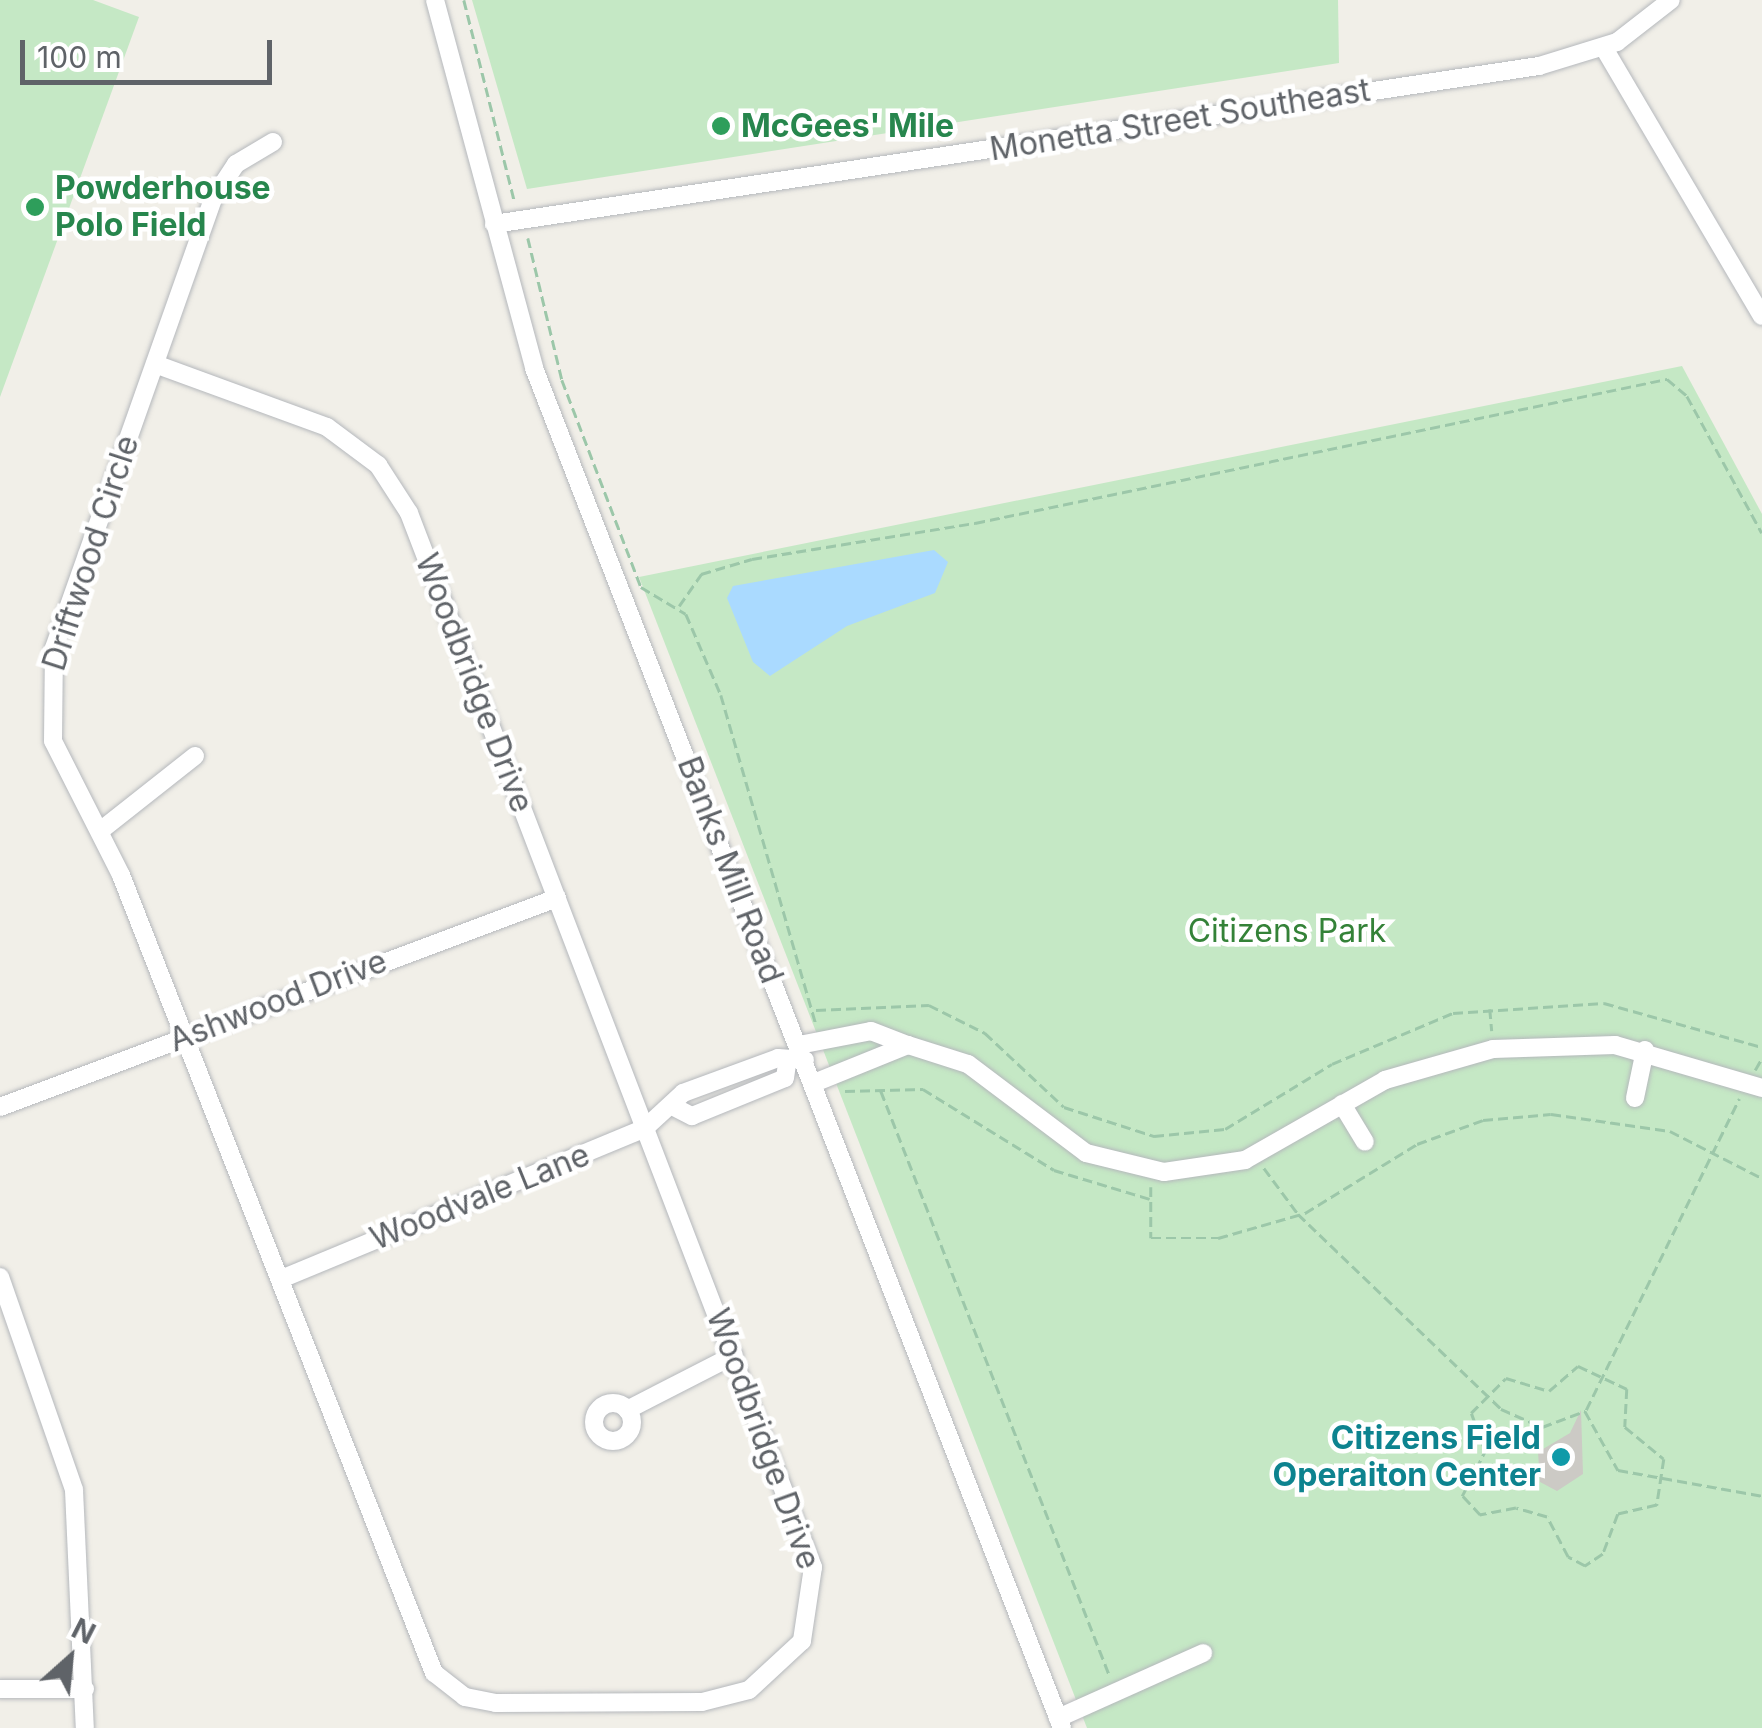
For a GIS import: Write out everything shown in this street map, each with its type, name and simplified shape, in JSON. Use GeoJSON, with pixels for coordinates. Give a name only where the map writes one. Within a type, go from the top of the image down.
{"type":"FeatureCollection","features":[{"type":"Feature","properties":{"kind":"street","name":"Banks Mill Road"},"geometry":{"type":"LineString","coordinates":[[436,0],[534,368],[797,1057],[822,1080],[1060,1723]]}},
{"type":"Feature","properties":{"kind":"street","name":"Monetta Street Southeast"},"geometry":{"type":"LineString","coordinates":[[494,224],[1538,66],[1604,48],[1671,0]]}},
{"type":"Feature","properties":{"kind":"street"},"geometry":{"type":"LineString","coordinates":[[1604,48],[1762,316]]}},
{"type":"Feature","properties":{"kind":"street","name":"Driftwood Circle"},"geometry":{"type":"LineString","coordinates":[[186,1037],[100,831],[53,741],[49,666],[219,186],[272,142]]}},
{"type":"Feature","properties":{"kind":"street","name":"Woodbridge Drive"},"geometry":{"type":"LineString","coordinates":[[155,364],[327,427],[390,480],[557,898],[813,1567],[813,1612],[794,1654],[762,1683],[718,1700],[478,1701],[426,1662],[186,1037]]}},
{"type":"Feature","properties":{"kind":"street"},"geometry":{"type":"LineString","coordinates":[[100,831],[196,756]]}},
{"type":"Feature","properties":{"kind":"street","name":"Ashwood Drive"},"geometry":{"type":"LineString","coordinates":[[0,1107],[557,898]]}},
{"type":"Feature","properties":{"kind":"street"},"geometry":{"type":"LineString","coordinates":[[797,1057],[819,1038],[871,1031],[968,1064],[1086,1153],[1152,1171],[1209,1170],[1258,1154],[1342,1104],[1410,1070],[1494,1049],[1645,1050],[1755,1084]]}},
{"type":"Feature","properties":{"kind":"street"},"geometry":{"type":"LineString","coordinates":[[822,1080],[908,1045]]}},
{"type":"Feature","properties":{"kind":"street"},"geometry":{"type":"LineString","coordinates":[[1635,1098],[1645,1050]]}},
{"type":"Feature","properties":{"kind":"street","name":"Woodvale Lane"},"geometry":{"type":"LineString","coordinates":[[281,1280],[644,1130],[676,1108],[683,1093],[778,1058],[797,1057]]}},
{"type":"Feature","properties":{"kind":"street"},"geometry":{"type":"LineString","coordinates":[[1342,1104],[1365,1142]]}},
{"type":"Feature","properties":{"kind":"street"},"geometry":{"type":"LineString","coordinates":[[0,1277],[74,1490],[85,1728]]}},
{"type":"Feature","properties":{"kind":"street"},"geometry":{"type":"LineString","coordinates":[[627,1410],[734,1355]]}},
{"type":"Feature","properties":{"kind":"street"},"geometry":{"type":"LineString","coordinates":[[1060,1723],[1203,1653]]}},
{"type":"Feature","properties":{"kind":"street"},"geometry":{"type":"LineString","coordinates":[[0,1689],[85,1689]]}},
{"type":"Feature","properties":{"kind":"path"},"geometry":{"type":"LineString","coordinates":[[464,0],[562,380],[641,586],[678,607],[754,786],[815,1010],[819,1038]]}},
{"type":"Feature","properties":{"kind":"path"},"geometry":{"type":"LineString","coordinates":[[678,607],[701,574],[752,559],[975,523],[1667,379],[1687,396],[1762,533]]}},
{"type":"Feature","properties":{"kind":"path"},"geometry":{"type":"LineString","coordinates":[[815,1010],[928,1006],[985,1033],[1064,1106],[1154,1136],[1225,1129],[1369,1046],[1490,1008],[1604,1003],[1762,1047]]}},
{"type":"Feature","properties":{"kind":"path"},"geometry":{"type":"LineString","coordinates":[[1490,1008],[1494,1049]]}},
{"type":"Feature","properties":{"kind":"path"},"geometry":{"type":"LineString","coordinates":[[1258,1154],[1298,1214],[1488,1396],[1542,1428],[1586,1411],[1714,1150],[1755,1084],[1762,1058]]}},
{"type":"Feature","properties":{"kind":"path"},"geometry":{"type":"LineString","coordinates":[[822,1080],[834,1088],[923,1089],[1054,1170],[1150,1199]]}},
{"type":"Feature","properties":{"kind":"path"},"geometry":{"type":"LineString","coordinates":[[880,1090],[1110,1670],[1092,1706]]}},
{"type":"Feature","properties":{"kind":"path"},"geometry":{"type":"LineString","coordinates":[[1154,1136],[1151,1238],[1218,1238],[1298,1214],[1417,1144],[1483,1120],[1624,1120],[1714,1150],[1762,1178]]}},
{"type":"Feature","properties":{"kind":"path"},"geometry":{"type":"LineString","coordinates":[[1578,1366],[1604,1374],[1627,1389],[1625,1427],[1660,1452],[1661,1482],[1653,1508],[1609,1522],[1597,1562],[1575,1563],[1546,1518],[1516,1508],[1480,1515],[1465,1504],[1464,1485],[1485,1452],[1470,1418],[1488,1396],[1506,1378],[1537,1392],[1563,1385],[1578,1366]]}},
{"type":"Feature","properties":{"kind":"path"},"geometry":{"type":"LineString","coordinates":[[1586,1411],[1606,1461],[1661,1482],[1762,1496]]}},
{"type":"Feature","properties":{"kind":"green space","name":"Powderhouse Polo Field"},"geometry":{"type":"Polygon","coordinates":[[[0,0],[93,0],[139,17],[0,397],[0,0]]]}},
{"type":"Feature","properties":{"kind":"green space","name":"McGees' Mile"},"geometry":{"type":"Polygon","coordinates":[[[472,0],[1338,0],[1339,63],[527,189],[472,0]]]}},
{"type":"Feature","properties":{"kind":"green space","name":"Citizens Park"},"geometry":{"type":"Polygon","coordinates":[[[1682,366],[1762,514],[1762,1728],[1087,1728],[639,577],[1682,366]]]}},
{"type":"Feature","properties":{"kind":"water"},"geometry":{"type":"Polygon","coordinates":[[[934,550],[948,562],[935,593],[847,626],[770,676],[753,662],[727,598],[733,586],[934,550]]]}},
{"type":"Feature","properties":{"kind":"building","name":"Citizens Field Operaiton Center"},"geometry":{"type":"Polygon","coordinates":[[[1581,1410],[1583,1474],[1557,1491],[1540,1482],[1538,1452],[1570,1433],[1581,1410]]]}},
{"type":"Feature","properties":{"kind":"place","name":"McGees' Mile"},"geometry":{"type":"Point","coordinates":[721,126]}},
{"type":"Feature","properties":{"kind":"place","name":"Powderhouse Polo Field"},"geometry":{"type":"Point","coordinates":[35,207]}},
{"type":"Feature","properties":{"kind":"place","name":"Citizens Field Operaiton Center"},"geometry":{"type":"Point","coordinates":[1561,1457]}}]}
